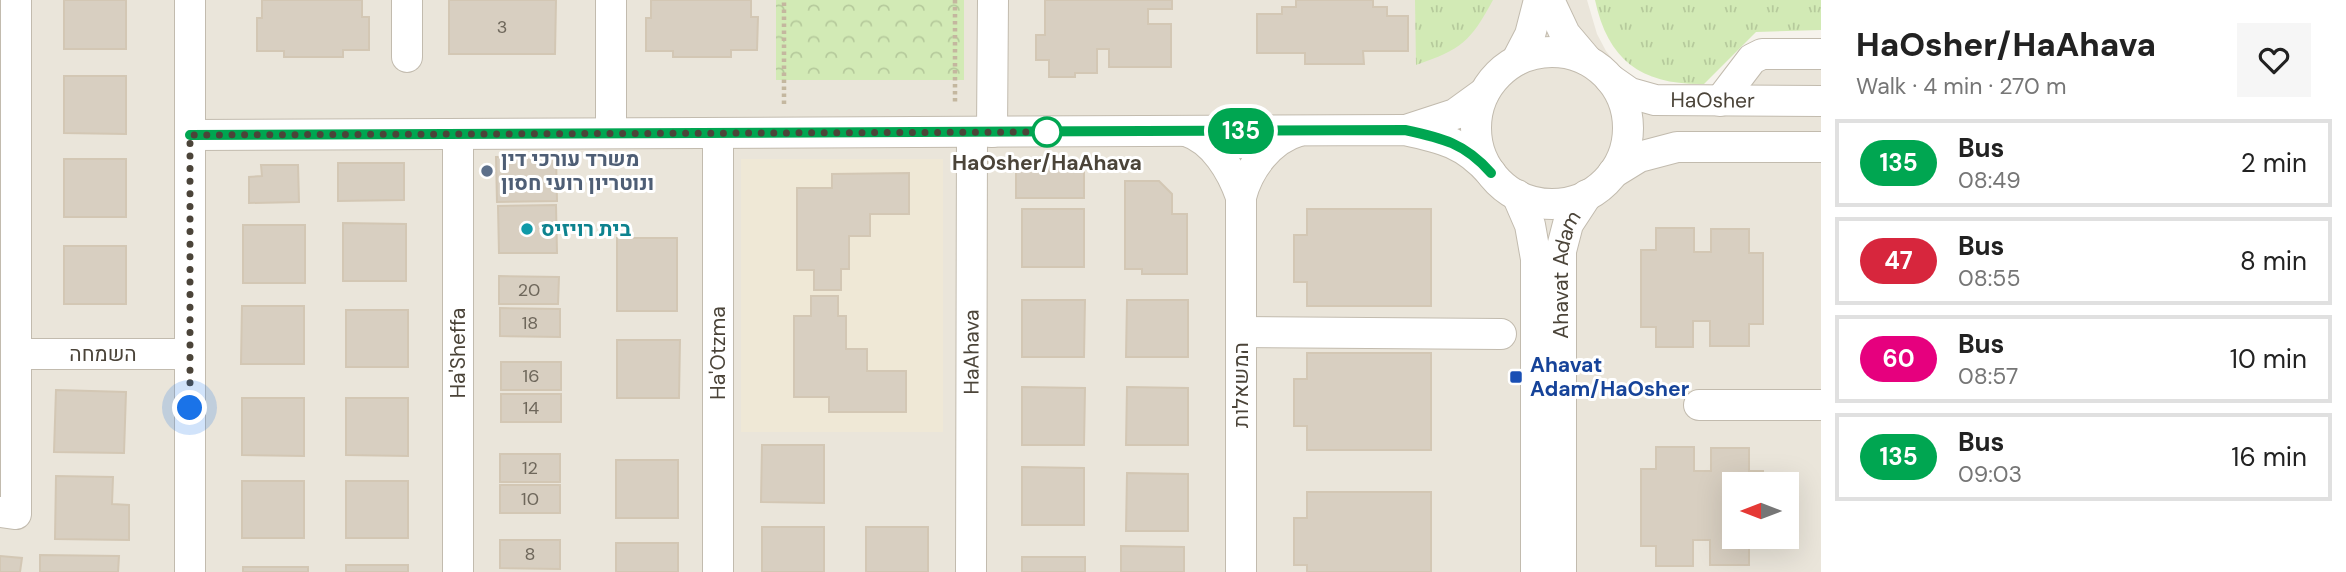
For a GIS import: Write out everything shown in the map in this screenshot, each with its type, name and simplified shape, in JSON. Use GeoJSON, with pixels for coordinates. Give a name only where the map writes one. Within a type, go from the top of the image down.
{"type":"FeatureCollection","features":[{"type":"Feature","properties":{"kind":"street"},"geometry":{"type":"LineString","coordinates":[[0,512],[16,514],[16,354],[8,257],[16,0]]}},
{"type":"Feature","properties":{"kind":"street"},"geometry":{"type":"LineString","coordinates":[[190,0],[190,572]]}},
{"type":"Feature","properties":{"kind":"street"},"geometry":{"type":"LineString","coordinates":[[407,0],[407,57]]}},
{"type":"Feature","properties":{"kind":"street"},"geometry":{"type":"LineString","coordinates":[[611,0],[611,134]]}},
{"type":"Feature","properties":{"kind":"street","name":"HaAhava"},"geometry":{"type":"LineString","coordinates":[[971,572],[973,132],[993,0]]}},
{"type":"Feature","properties":{"kind":"street"},"geometry":{"type":"LineString","coordinates":[[1517,60],[1530,35],[1539,0]]}},
{"type":"Feature","properties":{"kind":"street"},"geometry":{"type":"LineString","coordinates":[[1549,0],[1565,34],[1587,60],[1610,79],[1624,104],[1628,128],[1624,152],[1613,173]]}},
{"type":"Feature","properties":{"kind":"street"},"geometry":{"type":"LineString","coordinates":[[1491,173],[1477,140],[1477,116],[1485,93],[1498,74],[1517,60],[1539,53],[1552,51],[1576,55],[1587,60]]}},
{"type":"Feature","properties":{"kind":"street"},"geometry":{"type":"LineString","coordinates":[[1720,101],[1752,59],[1762,54],[1821,54]]}},
{"type":"Feature","properties":{"kind":"street","name":"HaOsher"},"geometry":{"type":"LineString","coordinates":[[1610,79],[1630,93],[1647,99],[1821,101]]}},
{"type":"Feature","properties":{"kind":"street"},"geometry":{"type":"LineString","coordinates":[[1405,130],[1455,114],[1485,93]]}},
{"type":"Feature","properties":{"kind":"street"},"geometry":{"type":"LineString","coordinates":[[190,135],[1405,130],[1454,143],[1478,159],[1507,189],[1528,200],[1552,204],[1576,200],[1587,195],[1613,173],[1639,157],[1677,147],[1813,150]]}},
{"type":"Feature","properties":{"kind":"street","name":"המשאלות"},"geometry":{"type":"LineString","coordinates":[[1186,131],[1195,134],[1220,157],[1241,197]]}},
{"type":"Feature","properties":{"kind":"street","name":"המשאלות"},"geometry":{"type":"LineString","coordinates":[[1241,572],[1241,197],[1251,172],[1262,157],[1283,139],[1299,131]]}},
{"type":"Feature","properties":{"kind":"street","name":"Ha'Otzma"},"geometry":{"type":"LineString","coordinates":[[718,133],[718,572]]}},
{"type":"Feature","properties":{"kind":"street","name":"Ha'Sheffa"},"geometry":{"type":"LineString","coordinates":[[457,572],[458,134]]}},
{"type":"Feature","properties":{"kind":"street","name":"Ahavat Adam"},"geometry":{"type":"LineString","coordinates":[[1517,195],[1531,225],[1536,259],[1536,572]]}},
{"type":"Feature","properties":{"kind":"street","name":"Ahavat Adam"},"geometry":{"type":"LineString","coordinates":[[1560,572],[1561,251],[1568,223],[1587,195]]}},
{"type":"Feature","properties":{"kind":"street"},"geometry":{"type":"LineString","coordinates":[[1241,332],[1501,334]]}},
{"type":"Feature","properties":{"kind":"street","name":"השמחה"},"geometry":{"type":"LineString","coordinates":[[16,354],[190,354]]}},
{"type":"Feature","properties":{"kind":"street"},"geometry":{"type":"LineString","coordinates":[[1699,405],[1821,405]]}},
{"type":"Feature","properties":{"kind":"path"},"geometry":{"type":"LineString","coordinates":[[784,133],[785,0]]}},
{"type":"Feature","properties":{"kind":"path"},"geometry":{"type":"LineString","coordinates":[[955,0],[973,132]]}},
{"type":"Feature","properties":{"kind":"shaded area"},"geometry":{"type":"Polygon","coordinates":[[[0,0],[1587,0],[1597,34],[1606,51],[1617,65],[1631,76],[1647,84],[1707,92],[1759,39],[1821,38],[1821,572],[0,572],[0,0]]]}},
{"type":"Feature","properties":{"kind":"shaded area"},"geometry":{"type":"Polygon","coordinates":[[[741,159],[943,159],[943,432],[741,432],[741,159]]]}},
{"type":"Feature","properties":{"kind":"green space"},"geometry":{"type":"Polygon","coordinates":[[[776,0],[964,0],[964,80],[776,80],[776,0]]]}},
{"type":"Feature","properties":{"kind":"green space"},"geometry":{"type":"Polygon","coordinates":[[[1415,0],[1493,0],[1478,26],[1463,42],[1444,54],[1416,65],[1415,0]]]}},
{"type":"Feature","properties":{"kind":"green space"},"geometry":{"type":"Polygon","coordinates":[[[1595,0],[1821,0],[1821,30],[1756,32],[1704,84],[1682,83],[1646,74],[1619,54],[1601,21],[1595,0]]]}},
{"type":"Feature","properties":{"kind":"building"},"geometry":{"type":"Polygon","coordinates":[[[64,0],[126,0],[126,49],[64,49],[64,0]]]}},
{"type":"Feature","properties":{"kind":"building"},"geometry":{"type":"Polygon","coordinates":[[[262,0],[362,0],[362,17],[369,17],[369,50],[343,50],[343,57],[284,57],[284,51],[257,51],[257,18],[262,18],[262,0]]]}},
{"type":"Feature","properties":{"kind":"building"},"geometry":{"type":"Polygon","coordinates":[[[449,0],[556,0],[555,54],[449,54],[449,0]]]}},
{"type":"Feature","properties":{"kind":"building"},"geometry":{"type":"Polygon","coordinates":[[[651,0],[751,0],[751,17],[758,17],[757,50],[731,50],[731,57],[673,57],[673,51],[646,51],[646,18],[651,18],[651,0]]]}},
{"type":"Feature","properties":{"kind":"building"},"geometry":{"type":"Polygon","coordinates":[[[1045,0],[1172,0],[1172,9],[1148,9],[1148,24],[1171,24],[1171,67],[1109,67],[1109,49],[1097,49],[1097,73],[1075,73],[1075,77],[1049,77],[1049,60],[1036,60],[1036,35],[1045,35],[1045,0]]]}},
{"type":"Feature","properties":{"kind":"building"},"geometry":{"type":"Polygon","coordinates":[[[1296,0],[1373,0],[1373,7],[1387,7],[1387,16],[1408,16],[1408,51],[1363,51],[1364,64],[1305,64],[1305,53],[1257,53],[1257,14],[1282,14],[1282,7],[1296,7],[1296,0]]]}},
{"type":"Feature","properties":{"kind":"building"},"geometry":{"type":"Polygon","coordinates":[[[64,76],[126,76],[126,134],[64,133],[64,76]]]}},
{"type":"Feature","properties":{"kind":"building"},"geometry":{"type":"Polygon","coordinates":[[[556,156],[557,201],[497,202],[496,157],[556,156]]]}},
{"type":"Feature","properties":{"kind":"building"},"geometry":{"type":"Polygon","coordinates":[[[64,159],[126,159],[126,217],[64,217],[64,159]]]}},
{"type":"Feature","properties":{"kind":"building"},"geometry":{"type":"Polygon","coordinates":[[[338,163],[404,163],[404,200],[338,201],[338,163]]]}},
{"type":"Feature","properties":{"kind":"building"},"geometry":{"type":"Polygon","coordinates":[[[1016,163],[1084,163],[1084,198],[1016,198],[1016,163]]]}},
{"type":"Feature","properties":{"kind":"building"},"geometry":{"type":"Polygon","coordinates":[[[261,165],[298,165],[299,202],[249,203],[249,177],[262,176],[261,165]]]}},
{"type":"Feature","properties":{"kind":"building"},"geometry":{"type":"Polygon","coordinates":[[[909,173],[909,214],[870,214],[870,236],[849,236],[849,269],[841,269],[841,290],[814,290],[814,270],[797,270],[797,188],[832,188],[832,174],[909,173]]]}},
{"type":"Feature","properties":{"kind":"building"},"geometry":{"type":"Polygon","coordinates":[[[1125,181],[1159,181],[1172,194],[1172,214],[1187,214],[1187,274],[1142,274],[1142,269],[1125,269],[1125,181]]]}},
{"type":"Feature","properties":{"kind":"building","name":"בית רויזיס"},"geometry":{"type":"Polygon","coordinates":[[[556,205],[557,253],[499,253],[498,206],[556,205]]]}},
{"type":"Feature","properties":{"kind":"building"},"geometry":{"type":"Polygon","coordinates":[[[1022,209],[1084,209],[1084,267],[1022,267],[1022,209]]]}},
{"type":"Feature","properties":{"kind":"building"},"geometry":{"type":"Polygon","coordinates":[[[1307,209],[1431,209],[1431,306],[1307,306],[1307,282],[1294,282],[1294,235],[1307,235],[1307,209]]]}},
{"type":"Feature","properties":{"kind":"building"},"geometry":{"type":"Polygon","coordinates":[[[343,223],[406,224],[406,281],[343,281],[343,223]]]}},
{"type":"Feature","properties":{"kind":"building"},"geometry":{"type":"Polygon","coordinates":[[[243,225],[305,225],[305,283],[243,283],[243,225]]]}},
{"type":"Feature","properties":{"kind":"building"},"geometry":{"type":"Polygon","coordinates":[[[1656,228],[1694,228],[1694,252],[1711,252],[1711,229],[1749,229],[1749,253],[1763,253],[1763,324],[1749,324],[1749,346],[1710,346],[1710,321],[1693,321],[1693,347],[1656,347],[1656,327],[1641,327],[1641,250],[1656,250],[1656,228]]]}},
{"type":"Feature","properties":{"kind":"building"},"geometry":{"type":"Polygon","coordinates":[[[617,238],[677,238],[677,311],[617,311],[617,238]]]}},
{"type":"Feature","properties":{"kind":"building"},"geometry":{"type":"Polygon","coordinates":[[[64,246],[126,246],[126,304],[64,304],[64,246]]]}},
{"type":"Feature","properties":{"kind":"building"},"geometry":{"type":"Polygon","coordinates":[[[499,276],[559,277],[558,304],[499,304],[499,276]]]}},
{"type":"Feature","properties":{"kind":"building"},"geometry":{"type":"Polygon","coordinates":[[[811,296],[838,296],[838,316],[846,316],[846,349],[867,349],[867,371],[906,371],[906,412],[829,412],[829,397],[794,397],[794,316],[811,316],[811,296]]]}},
{"type":"Feature","properties":{"kind":"building"},"geometry":{"type":"Polygon","coordinates":[[[1022,300],[1085,300],[1084,357],[1022,357],[1022,300]]]}},
{"type":"Feature","properties":{"kind":"building"},"geometry":{"type":"Polygon","coordinates":[[[1127,300],[1188,300],[1188,357],[1126,357],[1127,300]]]}},
{"type":"Feature","properties":{"kind":"building"},"geometry":{"type":"Polygon","coordinates":[[[242,306],[304,306],[304,364],[241,364],[242,306]]]}},
{"type":"Feature","properties":{"kind":"building"},"geometry":{"type":"Polygon","coordinates":[[[500,308],[560,309],[560,337],[500,336],[500,308]]]}},
{"type":"Feature","properties":{"kind":"building"},"geometry":{"type":"Polygon","coordinates":[[[346,310],[408,310],[408,367],[346,367],[346,310]]]}},
{"type":"Feature","properties":{"kind":"building"},"geometry":{"type":"Polygon","coordinates":[[[617,340],[680,340],[679,398],[617,398],[617,340]]]}},
{"type":"Feature","properties":{"kind":"building"},"geometry":{"type":"Polygon","coordinates":[[[1307,353],[1431,353],[1431,450],[1307,450],[1307,426],[1294,426],[1294,379],[1307,379],[1307,353]]]}},
{"type":"Feature","properties":{"kind":"building"},"geometry":{"type":"Polygon","coordinates":[[[501,362],[561,362],[561,390],[501,390],[501,362]]]}},
{"type":"Feature","properties":{"kind":"building"},"geometry":{"type":"Polygon","coordinates":[[[1022,387],[1085,388],[1084,445],[1022,445],[1022,387]]]}},
{"type":"Feature","properties":{"kind":"building"},"geometry":{"type":"Polygon","coordinates":[[[1127,387],[1188,388],[1188,445],[1126,445],[1127,387]]]}},
{"type":"Feature","properties":{"kind":"building"},"geometry":{"type":"Polygon","coordinates":[[[56,390],[126,392],[124,453],[54,452],[56,390]]]}},
{"type":"Feature","properties":{"kind":"building"},"geometry":{"type":"Polygon","coordinates":[[[501,394],[561,394],[561,422],[501,422],[501,394]]]}},
{"type":"Feature","properties":{"kind":"building"},"geometry":{"type":"Polygon","coordinates":[[[242,398],[304,398],[304,456],[242,455],[242,398]]]}},
{"type":"Feature","properties":{"kind":"building"},"geometry":{"type":"Polygon","coordinates":[[[346,398],[408,398],[408,456],[346,455],[346,398]]]}},
{"type":"Feature","properties":{"kind":"building"},"geometry":{"type":"Polygon","coordinates":[[[762,445],[824,445],[824,503],[761,502],[762,445]]]}},
{"type":"Feature","properties":{"kind":"building"},"geometry":{"type":"Polygon","coordinates":[[[1656,447],[1694,447],[1694,471],[1711,471],[1711,448],[1749,448],[1749,471],[1763,472],[1722,472],[1722,550],[1749,550],[1749,565],[1710,565],[1710,540],[1693,540],[1693,566],[1656,566],[1656,546],[1641,546],[1641,469],[1656,469],[1656,447]]]}},
{"type":"Feature","properties":{"kind":"building"},"geometry":{"type":"Polygon","coordinates":[[[500,454],[560,454],[560,482],[500,482],[500,454]]]}},
{"type":"Feature","properties":{"kind":"building"},"geometry":{"type":"Polygon","coordinates":[[[616,460],[678,460],[678,518],[616,518],[616,460]]]}},
{"type":"Feature","properties":{"kind":"building"},"geometry":{"type":"Polygon","coordinates":[[[1022,467],[1084,468],[1084,525],[1022,525],[1022,467]]]}},
{"type":"Feature","properties":{"kind":"building"},"geometry":{"type":"Polygon","coordinates":[[[1127,473],[1188,474],[1188,531],[1126,531],[1127,473]]]}},
{"type":"Feature","properties":{"kind":"building"},"geometry":{"type":"Polygon","coordinates":[[[56,476],[113,477],[112,504],[129,505],[129,540],[55,539],[56,476]]]}},
{"type":"Feature","properties":{"kind":"building"},"geometry":{"type":"Polygon","coordinates":[[[242,481],[304,481],[304,538],[242,538],[242,481]]]}},
{"type":"Feature","properties":{"kind":"building"},"geometry":{"type":"Polygon","coordinates":[[[346,481],[408,481],[408,538],[346,538],[346,481]]]}},
{"type":"Feature","properties":{"kind":"building"},"geometry":{"type":"Polygon","coordinates":[[[500,485],[560,485],[560,513],[500,513],[500,485]]]}},
{"type":"Feature","properties":{"kind":"building"},"geometry":{"type":"Polygon","coordinates":[[[1307,492],[1431,492],[1431,572],[1307,572],[1307,565],[1294,565],[1294,518],[1307,518],[1307,492]]]}},
{"type":"Feature","properties":{"kind":"building"},"geometry":{"type":"Polygon","coordinates":[[[762,527],[824,527],[824,572],[762,572],[762,527]]]}},
{"type":"Feature","properties":{"kind":"building"},"geometry":{"type":"Polygon","coordinates":[[[866,527],[928,527],[928,572],[866,572],[866,527]]]}},
{"type":"Feature","properties":{"kind":"building"},"geometry":{"type":"Polygon","coordinates":[[[500,540],[560,540],[560,569],[500,568],[500,540]]]}},
{"type":"Feature","properties":{"kind":"building"},"geometry":{"type":"Polygon","coordinates":[[[616,543],[678,543],[678,572],[616,572],[616,543]]]}},
{"type":"Feature","properties":{"kind":"building"},"geometry":{"type":"Polygon","coordinates":[[[1121,546],[1184,547],[1184,572],[1121,572],[1121,546]]]}},
{"type":"Feature","properties":{"kind":"building"},"geometry":{"type":"Polygon","coordinates":[[[40,555],[119,556],[118,572],[40,572],[40,555]]]}},
{"type":"Feature","properties":{"kind":"building"},"geometry":{"type":"Polygon","coordinates":[[[0,556],[22,558],[20,572],[0,572],[0,556]]]}},
{"type":"Feature","properties":{"kind":"building"},"geometry":{"type":"Polygon","coordinates":[[[1022,557],[1085,557],[1085,572],[1022,572],[1022,557]]]}},
{"type":"Feature","properties":{"kind":"building"},"geometry":{"type":"Polygon","coordinates":[[[346,565],[408,565],[408,572],[346,572],[346,565]]]}},
{"type":"Feature","properties":{"kind":"building"},"geometry":{"type":"Polygon","coordinates":[[[243,567],[308,567],[308,572],[243,572],[243,567]]]}},
{"type":"Feature","properties":{"kind":"bus line","name":"135"},"geometry":{"type":"LineString","coordinates":[[190,135],[1405,130],[1454,143],[1470,152],[1491,173]]}},
{"type":"Feature","properties":{"kind":"place","name":"HaOsher/HaAhava"},"geometry":{"type":"Point","coordinates":[1047,132]}},
{"type":"Feature","properties":{"kind":"place","name":"משרד עורכי דין ונוטריון רועי חסון"},"geometry":{"type":"Point","coordinates":[487,171]}},
{"type":"Feature","properties":{"kind":"place","name":"בית רויזיס"},"geometry":{"type":"Point","coordinates":[527,229]}},
{"type":"Feature","properties":{"kind":"place","name":"Ahavat Adam/HaOsher"},"geometry":{"type":"Point","coordinates":[1516,377]}},
{"type":"Feature","properties":{"kind":"route"},"geometry":{"type":"LineString","coordinates":[[190,408],[190,135],[1047,132]]}}]}
